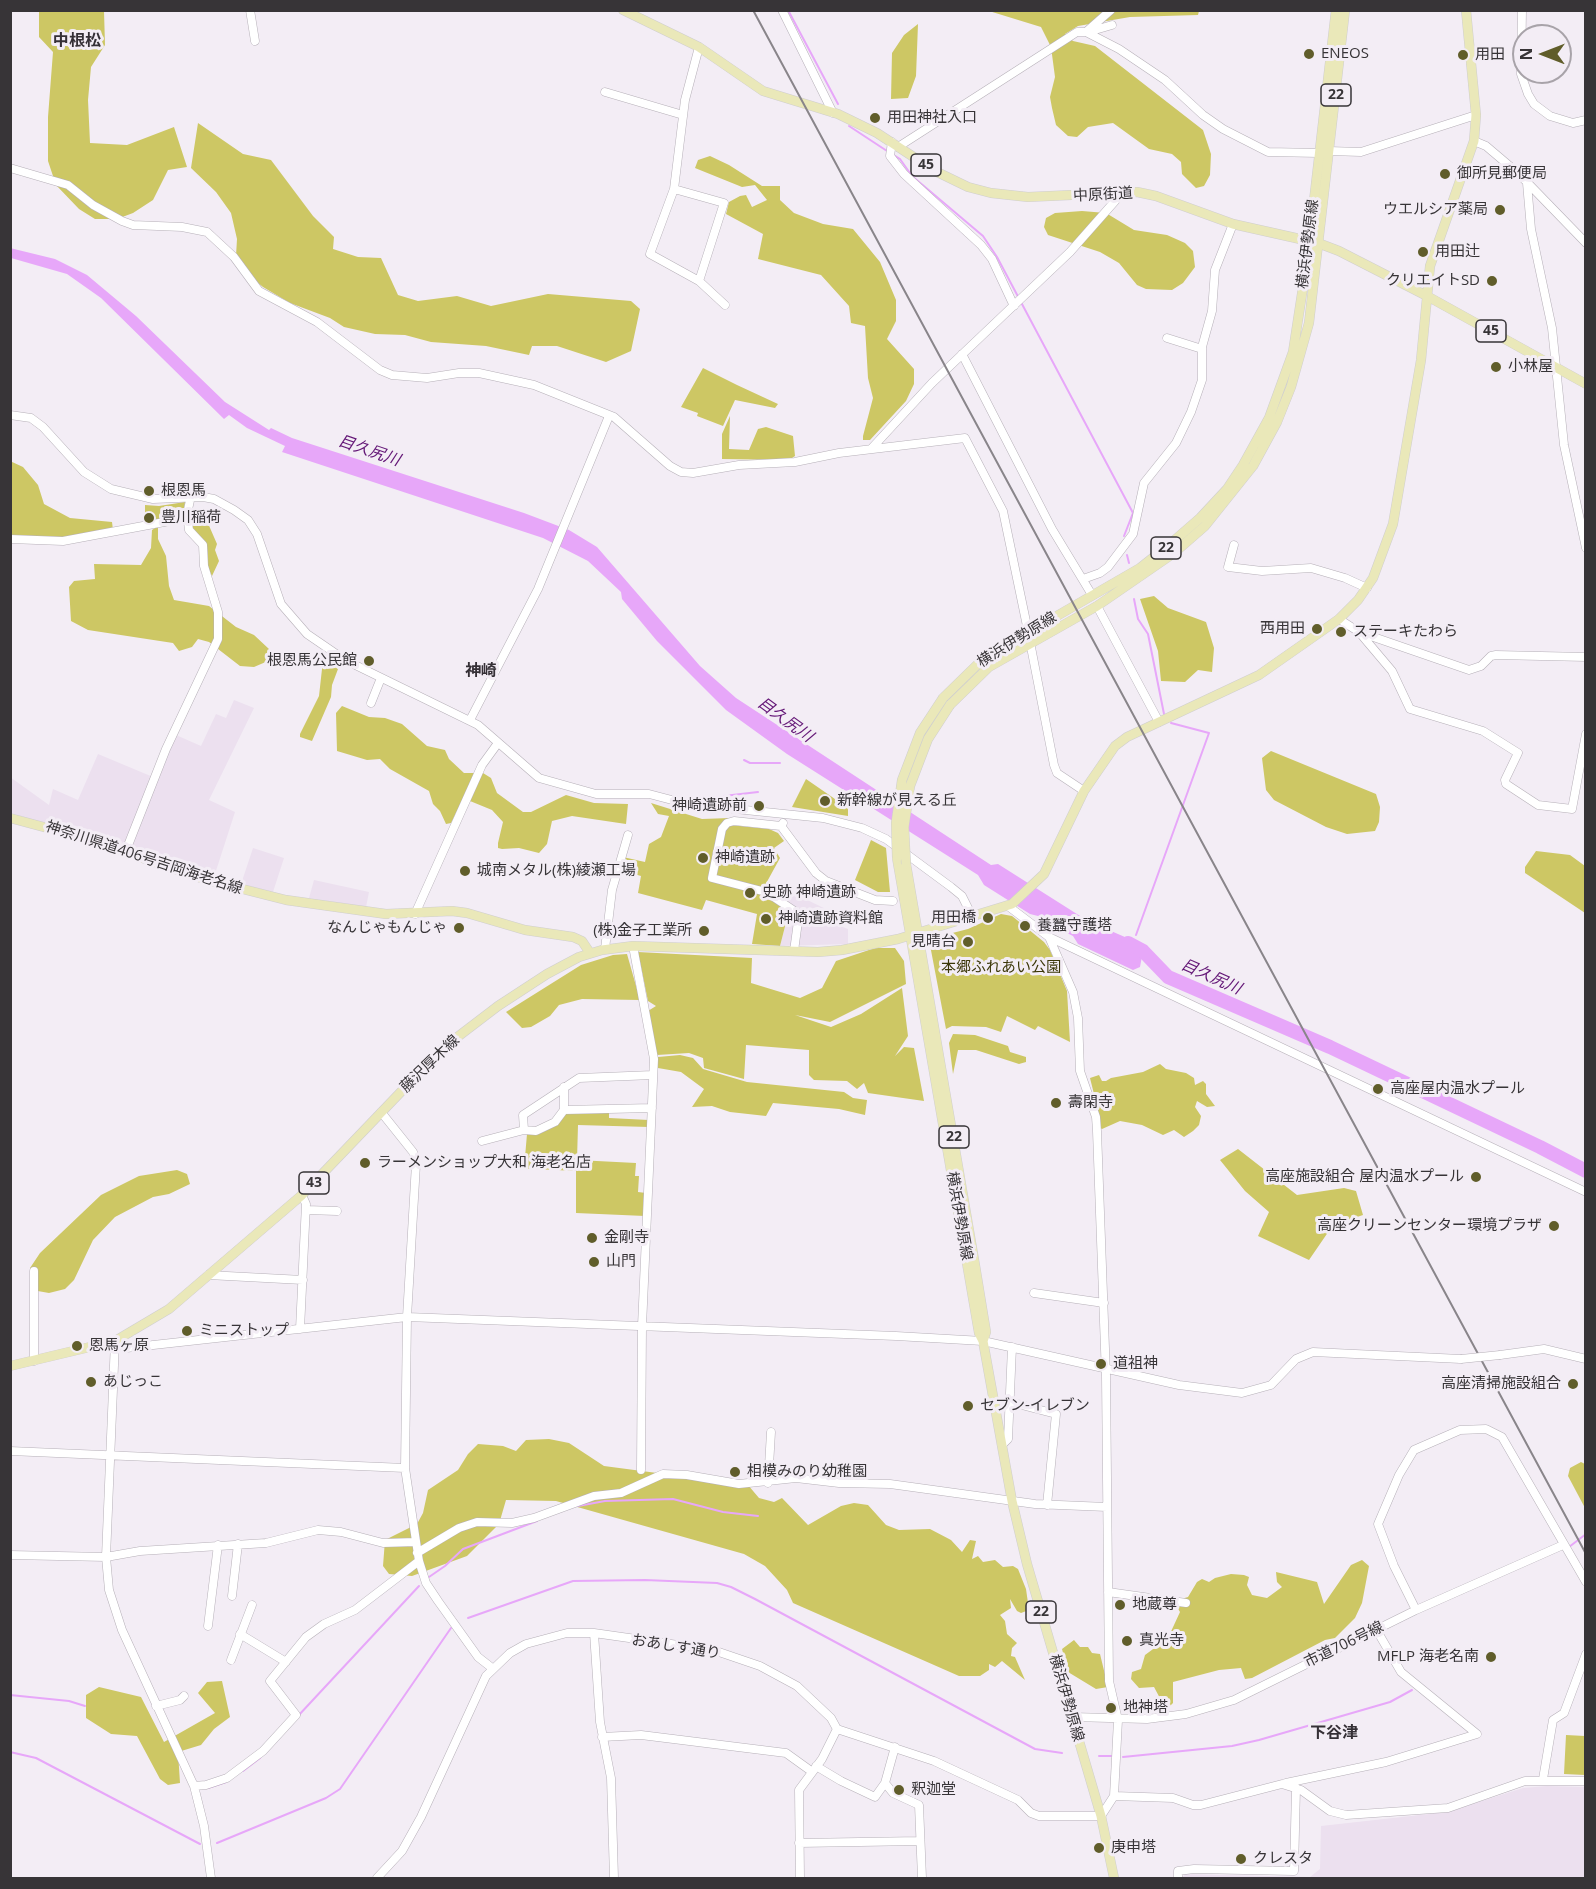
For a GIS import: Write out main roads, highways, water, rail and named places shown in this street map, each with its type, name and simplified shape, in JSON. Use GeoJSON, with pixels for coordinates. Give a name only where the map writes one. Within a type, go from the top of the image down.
{"type":"FeatureCollection","features":[{"type":"Feature","properties":{"kind":"main road","name":"中原街道"},"geometry":{"type":"LineString","coordinates":[[623,10],[699,47],[763,91],[833,113],[950,179],[991,193],[1033,197],[1123,192],[1156,196],[1233,224],[1314,242],[1339,251],[1428,296],[1586,384]]}},
{"type":"Feature","properties":{"kind":"main road","name":"横浜伊勢原線"},"geometry":{"type":"LineString","coordinates":[[1114,1878],[1101,1816],[1027,1564],[1012,1501],[983,1341],[979,1334],[914,934],[904,827],[910,786],[928,739],[946,702],[989,667],[1097,606],[1143,576],[1197,533],[1232,494],[1253,466],[1277,422],[1301,355],[1309,323],[1314,242],[1336,10]]}},
{"type":"Feature","properties":{"kind":"main road","name":"横浜伊勢原線"},"geometry":{"type":"LineString","coordinates":[[1324,152],[1345,10]]}},
{"type":"Feature","properties":{"kind":"main road"},"geometry":{"type":"LineString","coordinates":[[914,934],[1008,906],[1035,884],[1053,860],[1084,791],[1115,746],[1127,736],[1259,675],[1340,619],[1366,588],[1384,553],[1393,524],[1421,360],[1434,249],[1474,141],[1476,115],[1466,10]]}},
{"type":"Feature","properties":{"kind":"main road","name":"横浜伊勢原線"},"geometry":{"type":"LineString","coordinates":[[914,934],[897,858],[896,823],[902,780],[920,733],[984,658],[1140,568],[1200,518],[1227,489],[1269,418],[1290,362],[1314,242]]}},
{"type":"Feature","properties":{"kind":"main road","name":"神奈川県道406号吉岡海老名線"},"geometry":{"type":"LineString","coordinates":[[10,818],[81,837],[207,880],[286,900],[386,914],[452,911],[467,913],[525,930],[573,937],[582,941],[590,953]]}},
{"type":"Feature","properties":{"kind":"main road","name":"藤沢厚木線"},"geometry":{"type":"LineString","coordinates":[[10,1366],[115,1341],[169,1309],[302,1195],[443,1048],[469,1026],[547,974],[590,953],[633,946],[794,951],[842,950],[914,934]]}},
{"type":"Feature","properties":{"kind":"waterway"},"geometry":{"type":"LineString","coordinates":[[788,10],[838,104]]}},
{"type":"Feature","properties":{"kind":"waterway"},"geometry":{"type":"LineString","coordinates":[[849,126],[887,151]]}},
{"type":"Feature","properties":{"kind":"waterway"},"geometry":{"type":"LineString","coordinates":[[892,154],[900,159],[912,176],[983,236],[997,257],[1133,513],[1124,536]]}},
{"type":"Feature","properties":{"kind":"waterway"},"geometry":{"type":"LineString","coordinates":[[1127,555],[1129,563]]}},
{"type":"Feature","properties":{"kind":"waterway"},"geometry":{"type":"LineString","coordinates":[[1134,599],[1138,619],[1148,634],[1164,714]]}},
{"type":"Feature","properties":{"kind":"waterway"},"geometry":{"type":"LineString","coordinates":[[1136,935],[1209,733],[1171,723]]}},
{"type":"Feature","properties":{"kind":"waterway"},"geometry":{"type":"LineString","coordinates":[[744,760],[750,763],[780,763]]}},
{"type":"Feature","properties":{"kind":"waterway"},"geometry":{"type":"LineString","coordinates":[[715,797],[758,792]]}},
{"type":"Feature","properties":{"kind":"waterway","name":"目久尻川"},"geometry":{"type":"LineString","coordinates":[[1128,943],[1143,951],[1168,977],[1330,1047],[1586,1171]]}},
{"type":"Feature","properties":{"kind":"waterway"},"geometry":{"type":"LineString","coordinates":[[578,1506],[605,1501],[673,1499],[723,1512],[758,1516]]}},
{"type":"Feature","properties":{"kind":"waterway"},"geometry":{"type":"LineString","coordinates":[[429,1577],[463,1549],[537,1521]]}},
{"type":"Feature","properties":{"kind":"waterway"},"geometry":{"type":"LineString","coordinates":[[1569,1547],[1586,1534]]}},
{"type":"Feature","properties":{"kind":"waterway"},"geometry":{"type":"LineString","coordinates":[[468,1618],[573,1581],[645,1580],[717,1583],[755,1599],[1035,1749],[1062,1753]]}},
{"type":"Feature","properties":{"kind":"waterway"},"geometry":{"type":"LineString","coordinates":[[298,1716],[419,1586]]}},
{"type":"Feature","properties":{"kind":"waterway"},"geometry":{"type":"LineString","coordinates":[[217,1843],[326,1798],[340,1789],[451,1628]]}},
{"type":"Feature","properties":{"kind":"waterway"},"geometry":{"type":"LineString","coordinates":[[1123,1757],[1232,1746],[1259,1740],[1390,1702],[1412,1690]]}},
{"type":"Feature","properties":{"kind":"waterway"},"geometry":{"type":"LineString","coordinates":[[10,1695],[69,1701],[85,1706]]}},
{"type":"Feature","properties":{"kind":"waterway"},"geometry":{"type":"LineString","coordinates":[[10,1752],[36,1758],[200,1844]]}},
{"type":"Feature","properties":{"kind":"waterway"},"geometry":{"type":"LineString","coordinates":[[1099,1756],[1111,1756]]}},
{"type":"Feature","properties":{"kind":"waterway"},"geometry":{"type":"LineString","coordinates":[[243,1771],[260,1758]]}},
{"type":"Feature","properties":{"kind":"waterway"},"geometry":{"type":"LineString","coordinates":[[208,1788],[226,1782]]}},
{"type":"Feature","properties":{"kind":"railway"},"geometry":{"type":"LineString","coordinates":[[753,10],[1586,1554]]}},
{"type":"Feature","properties":{"kind":"place","name":"ENEOS"},"geometry":{"type":"Point","coordinates":[1309,54]}},
{"type":"Feature","properties":{"kind":"place","name":"用田"},"geometry":{"type":"Point","coordinates":[1463,55]}},
{"type":"Feature","properties":{"kind":"place","name":"用田神社入口"},"geometry":{"type":"Point","coordinates":[875,118]}},
{"type":"Feature","properties":{"kind":"place","name":"御所見郵便局"},"geometry":{"type":"Point","coordinates":[1445,174]}},
{"type":"Feature","properties":{"kind":"place","name":"ウエルシア薬局"},"geometry":{"type":"Point","coordinates":[1500,210]}},
{"type":"Feature","properties":{"kind":"place","name":"用田辻"},"geometry":{"type":"Point","coordinates":[1423,252]}},
{"type":"Feature","properties":{"kind":"place","name":"クリエイトSD"},"geometry":{"type":"Point","coordinates":[1492,281]}},
{"type":"Feature","properties":{"kind":"place","name":"小林屋"},"geometry":{"type":"Point","coordinates":[1496,367]}},
{"type":"Feature","properties":{"kind":"place","name":"根恩馬"},"geometry":{"type":"Point","coordinates":[149,491]}},
{"type":"Feature","properties":{"kind":"place","name":"豊川稲荷"},"geometry":{"type":"Point","coordinates":[149,518]}},
{"type":"Feature","properties":{"kind":"place","name":"西用田"},"geometry":{"type":"Point","coordinates":[1317,629]}},
{"type":"Feature","properties":{"kind":"place","name":"ステーキたわら"},"geometry":{"type":"Point","coordinates":[1341,632]}},
{"type":"Feature","properties":{"kind":"place","name":"根恩馬公民館"},"geometry":{"type":"Point","coordinates":[369,661]}},
{"type":"Feature","properties":{"kind":"place","name":"新幹線が見える丘"},"geometry":{"type":"Point","coordinates":[825,801]}},
{"type":"Feature","properties":{"kind":"place","name":"神崎遺跡前"},"geometry":{"type":"Point","coordinates":[759,806]}},
{"type":"Feature","properties":{"kind":"place","name":"神崎遺跡"},"geometry":{"type":"Point","coordinates":[703,858]}},
{"type":"Feature","properties":{"kind":"place","name":"城南メタル(株)綾瀬工場"},"geometry":{"type":"Point","coordinates":[465,871]}},
{"type":"Feature","properties":{"kind":"place","name":"史跡 神崎遺跡"},"geometry":{"type":"Point","coordinates":[750,893]}},
{"type":"Feature","properties":{"kind":"place","name":"用田橋"},"geometry":{"type":"Point","coordinates":[988,918]}},
{"type":"Feature","properties":{"kind":"place","name":"神崎遺跡資料館"},"geometry":{"type":"Point","coordinates":[766,919]}},
{"type":"Feature","properties":{"kind":"place","name":"養蠶守護塔"},"geometry":{"type":"Point","coordinates":[1025,926]}},
{"type":"Feature","properties":{"kind":"place","name":"なんじゃもんじゃ"},"geometry":{"type":"Point","coordinates":[459,928]}},
{"type":"Feature","properties":{"kind":"place","name":"(株)金子工業所"},"geometry":{"type":"Point","coordinates":[704,931]}},
{"type":"Feature","properties":{"kind":"place","name":"見晴台"},"geometry":{"type":"Point","coordinates":[968,942]}},
{"type":"Feature","properties":{"kind":"place","name":"高座屋内温水プール"},"geometry":{"type":"Point","coordinates":[1378,1089]}},
{"type":"Feature","properties":{"kind":"place","name":"壽閑寺"},"geometry":{"type":"Point","coordinates":[1056,1103]}},
{"type":"Feature","properties":{"kind":"place","name":"ラーメンショップ大和 海老名店"},"geometry":{"type":"Point","coordinates":[365,1163]}},
{"type":"Feature","properties":{"kind":"place","name":"高座施設組合 屋内温水プール"},"geometry":{"type":"Point","coordinates":[1476,1177]}},
{"type":"Feature","properties":{"kind":"place","name":"高座クリーンセンター環境プラザ"},"geometry":{"type":"Point","coordinates":[1554,1226]}},
{"type":"Feature","properties":{"kind":"place","name":"金剛寺"},"geometry":{"type":"Point","coordinates":[592,1238]}},
{"type":"Feature","properties":{"kind":"place","name":"山門"},"geometry":{"type":"Point","coordinates":[594,1262]}},
{"type":"Feature","properties":{"kind":"place","name":"ミニストップ"},"geometry":{"type":"Point","coordinates":[187,1331]}},
{"type":"Feature","properties":{"kind":"place","name":"恩馬ヶ原"},"geometry":{"type":"Point","coordinates":[77,1346]}},
{"type":"Feature","properties":{"kind":"place","name":"道祖神"},"geometry":{"type":"Point","coordinates":[1101,1364]}},
{"type":"Feature","properties":{"kind":"place","name":"あじっこ"},"geometry":{"type":"Point","coordinates":[91,1382]}},
{"type":"Feature","properties":{"kind":"place","name":"高座清掃施設組合"},"geometry":{"type":"Point","coordinates":[1573,1384]}},
{"type":"Feature","properties":{"kind":"place","name":"セブン-イレブン"},"geometry":{"type":"Point","coordinates":[968,1406]}},
{"type":"Feature","properties":{"kind":"place","name":"相模みのり幼稚園"},"geometry":{"type":"Point","coordinates":[735,1472]}},
{"type":"Feature","properties":{"kind":"place","name":"地蔵尊"},"geometry":{"type":"Point","coordinates":[1120,1605]}},
{"type":"Feature","properties":{"kind":"place","name":"真光寺"},"geometry":{"type":"Point","coordinates":[1127,1641]}},
{"type":"Feature","properties":{"kind":"place","name":"MFLP 海老名南"},"geometry":{"type":"Point","coordinates":[1491,1657]}},
{"type":"Feature","properties":{"kind":"place","name":"地神塔"},"geometry":{"type":"Point","coordinates":[1111,1708]}},
{"type":"Feature","properties":{"kind":"place","name":"釈迦堂"},"geometry":{"type":"Point","coordinates":[899,1790]}},
{"type":"Feature","properties":{"kind":"place","name":"庚申塔"},"geometry":{"type":"Point","coordinates":[1099,1848]}},
{"type":"Feature","properties":{"kind":"place","name":"クレスタ"},"geometry":{"type":"Point","coordinates":[1241,1859]}},
{"type":"Feature","properties":{"kind":"district","name":"中根松"},"geometry":{"type":"Point","coordinates":[77,41]}},
{"type":"Feature","properties":{"kind":"district","name":"神崎"},"geometry":{"type":"Point","coordinates":[481,671]}},
{"type":"Feature","properties":{"kind":"district","name":"下谷津"},"geometry":{"type":"Point","coordinates":[1334,1733]}},
{"type":"Feature","properties":{"kind":"park label","name":"本郷ふれあい公園"},"geometry":{"type":"Point","coordinates":[1001,968]}}]}
